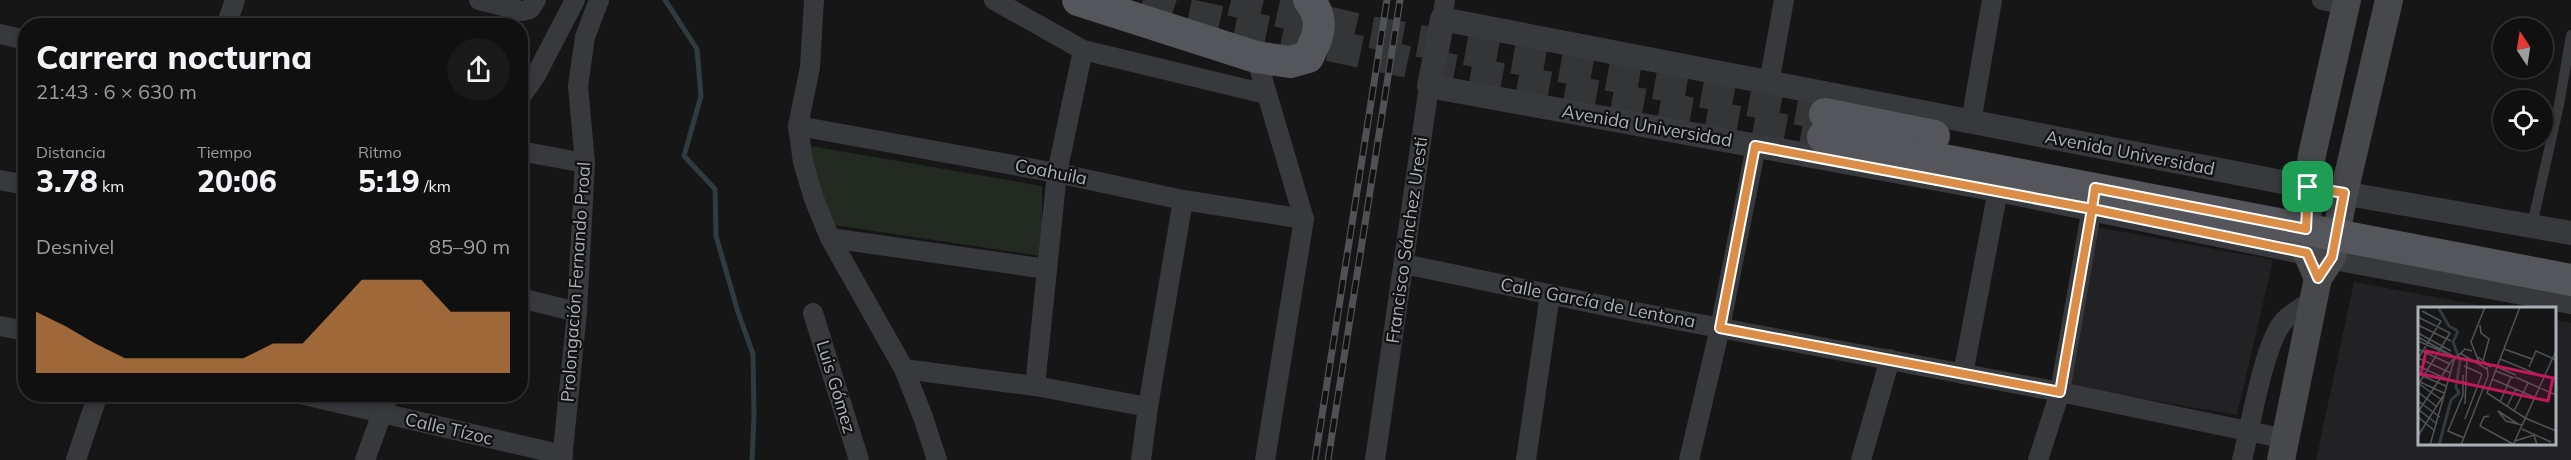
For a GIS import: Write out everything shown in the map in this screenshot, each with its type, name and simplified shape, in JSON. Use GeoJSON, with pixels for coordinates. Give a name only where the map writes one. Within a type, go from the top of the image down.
{"type":"FeatureCollection","features":[{"type":"Feature","properties":{"kind":"main road"},"geometry":{"type":"LineString","coordinates":[[1078,0],[1256,57],[1290,62],[1308,57],[1319,37],[1318,11],[1309,0]]}},
{"type":"Feature","properties":{"kind":"main road"},"geometry":{"type":"LineString","coordinates":[[2284,449],[2321,236],[2389,0]]}},
{"type":"Feature","properties":{"kind":"main road"},"geometry":{"type":"LineString","coordinates":[[2321,236],[2312,155],[2338,2]]}},
{"type":"Feature","properties":{"kind":"main road","name":"Avenida Universidad"},"geometry":{"type":"LineString","coordinates":[[2571,261],[2321,236],[1824,125],[2093,199],[2571,280]]}},
{"type":"Feature","properties":{"kind":"street"},"geometry":{"type":"LineString","coordinates":[[229,18],[235,0]]}},
{"type":"Feature","properties":{"kind":"street"},"geometry":{"type":"LineString","coordinates":[[479,0],[531,6]]}},
{"type":"Feature","properties":{"kind":"street"},"geometry":{"type":"LineString","coordinates":[[528,86],[574,0]]}},
{"type":"Feature","properties":{"kind":"street","name":"Prolongación Fernando Proal"},"geometry":{"type":"LineString","coordinates":[[563,457],[577,312],[585,163],[578,86],[585,37],[599,0]]}},
{"type":"Feature","properties":{"kind":"street"},"geometry":{"type":"LineString","coordinates":[[814,0],[810,67],[798,126],[803,162],[814,199],[830,238],[904,369],[937,460]]}},
{"type":"Feature","properties":{"kind":"street"},"geometry":{"type":"LineString","coordinates":[[994,0],[1083,50],[1266,94]]}},
{"type":"Feature","properties":{"kind":"street"},"geometry":{"type":"LineString","coordinates":[[1769,82],[1784,0]]}},
{"type":"Feature","properties":{"kind":"street"},"geometry":{"type":"LineString","coordinates":[[1971,122],[1992,0]]}},
{"type":"Feature","properties":{"kind":"street","name":"Avenida Universidad"},"geometry":{"type":"LineString","coordinates":[[1443,10],[1769,82],[1971,122],[2321,236],[2571,302]]}},
{"type":"Feature","properties":{"kind":"street","name":"Francisco Sánchez Uresti"},"geometry":{"type":"LineString","coordinates":[[1375,460],[1443,10]]}},
{"type":"Feature","properties":{"kind":"street"},"geometry":{"type":"LineString","coordinates":[[0,34],[18,38]]}},
{"type":"Feature","properties":{"kind":"street"},"geometry":{"type":"LineString","coordinates":[[1035,386],[1057,173],[1083,50]]}},
{"type":"Feature","properties":{"kind":"street"},"geometry":{"type":"LineString","coordinates":[[1256,57],[1304,219],[1265,460]]}},
{"type":"Feature","properties":{"kind":"street","name":"Avenida Universidad"},"geometry":{"type":"LineString","coordinates":[[1430,86],[1998,190],[2093,199]]}},
{"type":"Feature","properties":{"kind":"street","name":"Coahuila"},"geometry":{"type":"LineString","coordinates":[[798,126],[1057,173],[1183,200],[1304,219]]}},
{"type":"Feature","properties":{"kind":"street"},"geometry":{"type":"LineString","coordinates":[[1689,460],[1720,328],[1755,146]]}},
{"type":"Feature","properties":{"kind":"street"},"geometry":{"type":"LineString","coordinates":[[528,152],[585,163]]}},
{"type":"Feature","properties":{"kind":"street"},"geometry":{"type":"LineString","coordinates":[[0,180],[18,183]]}},
{"type":"Feature","properties":{"kind":"street"},"geometry":{"type":"LineString","coordinates":[[1963,374],[1998,190]]}},
{"type":"Feature","properties":{"kind":"street"},"geometry":{"type":"LineString","coordinates":[[2038,460],[2060,392],[2093,199]]}},
{"type":"Feature","properties":{"kind":"street"},"geometry":{"type":"LineString","coordinates":[[1142,460],[1148,407],[1183,200]]}},
{"type":"Feature","properties":{"kind":"street","name":"Avenida Universidad"},"geometry":{"type":"LineString","coordinates":[[2321,236],[2532,225],[2571,233]]}},
{"type":"Feature","properties":{"kind":"street"},"geometry":{"type":"LineString","coordinates":[[2242,460],[2266,357],[2321,236]]}},
{"type":"Feature","properties":{"kind":"street"},"geometry":{"type":"LineString","coordinates":[[830,238],[1047,269]]}},
{"type":"Feature","properties":{"kind":"street","name":"Calle García de Lentona"},"geometry":{"type":"LineString","coordinates":[[1404,264],[1720,328],[2060,392],[2249,433],[2284,449]]}},
{"type":"Feature","properties":{"kind":"street"},"geometry":{"type":"LineString","coordinates":[[1526,460],[1550,294]]}},
{"type":"Feature","properties":{"kind":"street"},"geometry":{"type":"LineString","coordinates":[[528,300],[577,312]]}},
{"type":"Feature","properties":{"kind":"street","name":"Luis Gómez"},"geometry":{"type":"LineString","coordinates":[[813,313],[859,460]]}},
{"type":"Feature","properties":{"kind":"street"},"geometry":{"type":"LineString","coordinates":[[0,326],[18,329]]}},
{"type":"Feature","properties":{"kind":"street"},"geometry":{"type":"LineString","coordinates":[[1861,460],[1890,359]]}},
{"type":"Feature","properties":{"kind":"street"},"geometry":{"type":"LineString","coordinates":[[904,369],[1035,386],[1148,407]]}},
{"type":"Feature","properties":{"kind":"street"},"geometry":{"type":"LineString","coordinates":[[76,460],[95,402]]}},
{"type":"Feature","properties":{"kind":"street","name":"Calle Tízoc"},"geometry":{"type":"LineString","coordinates":[[335,402],[563,457]]}},
{"type":"Feature","properties":{"kind":"street"},"geometry":{"type":"LineString","coordinates":[[365,460],[386,402]]}},
{"type":"Feature","properties":{"kind":"lane"},"geometry":{"type":"LineString","coordinates":[[2532,225],[2559,105],[2571,35]]}},
{"type":"Feature","properties":{"kind":"shaded area"},"geometry":{"type":"Polygon","coordinates":[[[805,145],[1042,186],[1042,256],[833,225],[805,145]]]}},
{"type":"Feature","properties":{"kind":"shaded area"},"geometry":{"type":"Polygon","coordinates":[[[2097,227],[2273,260],[2237,415],[2071,386],[2097,227]]]}},
{"type":"Feature","properties":{"kind":"shaded area"},"geometry":{"type":"Polygon","coordinates":[[[2354,282],[2489,307],[2418,307],[2418,445],[2556,445],[2556,320],[2571,323],[2571,460],[2316,460],[2354,282]]]}},
{"type":"Feature","properties":{"kind":"waterway"},"geometry":{"type":"LineString","coordinates":[[665,0],[697,49],[701,96],[684,156],[715,189],[716,236],[753,354],[752,460]]}},
{"type":"Feature","properties":{"kind":"tunnel"},"geometry":{"type":"LineString","coordinates":[[1143,0],[1184,14],[1408,62],[1823,137]]}},
{"type":"Feature","properties":{"kind":"tunnel"},"geometry":{"type":"LineString","coordinates":[[1231,0],[1365,31],[1825,114]]}},
{"type":"Feature","properties":{"kind":"railway"},"geometry":{"type":"LineString","coordinates":[[1315,460],[1387,0]]}},
{"type":"Feature","properties":{"kind":"railway"},"geometry":{"type":"LineString","coordinates":[[1328,460],[1400,0]]}},
{"type":"Feature","properties":{"kind":"route"},"geometry":{"type":"LineString","coordinates":[[2308,187],[2306,229],[2095,188],[2092,209],[1755,146],[1720,328],[2060,392],[2092,209],[2307,253],[2318,278],[2332,257],[2344,193],[2308,187]]}}]}
